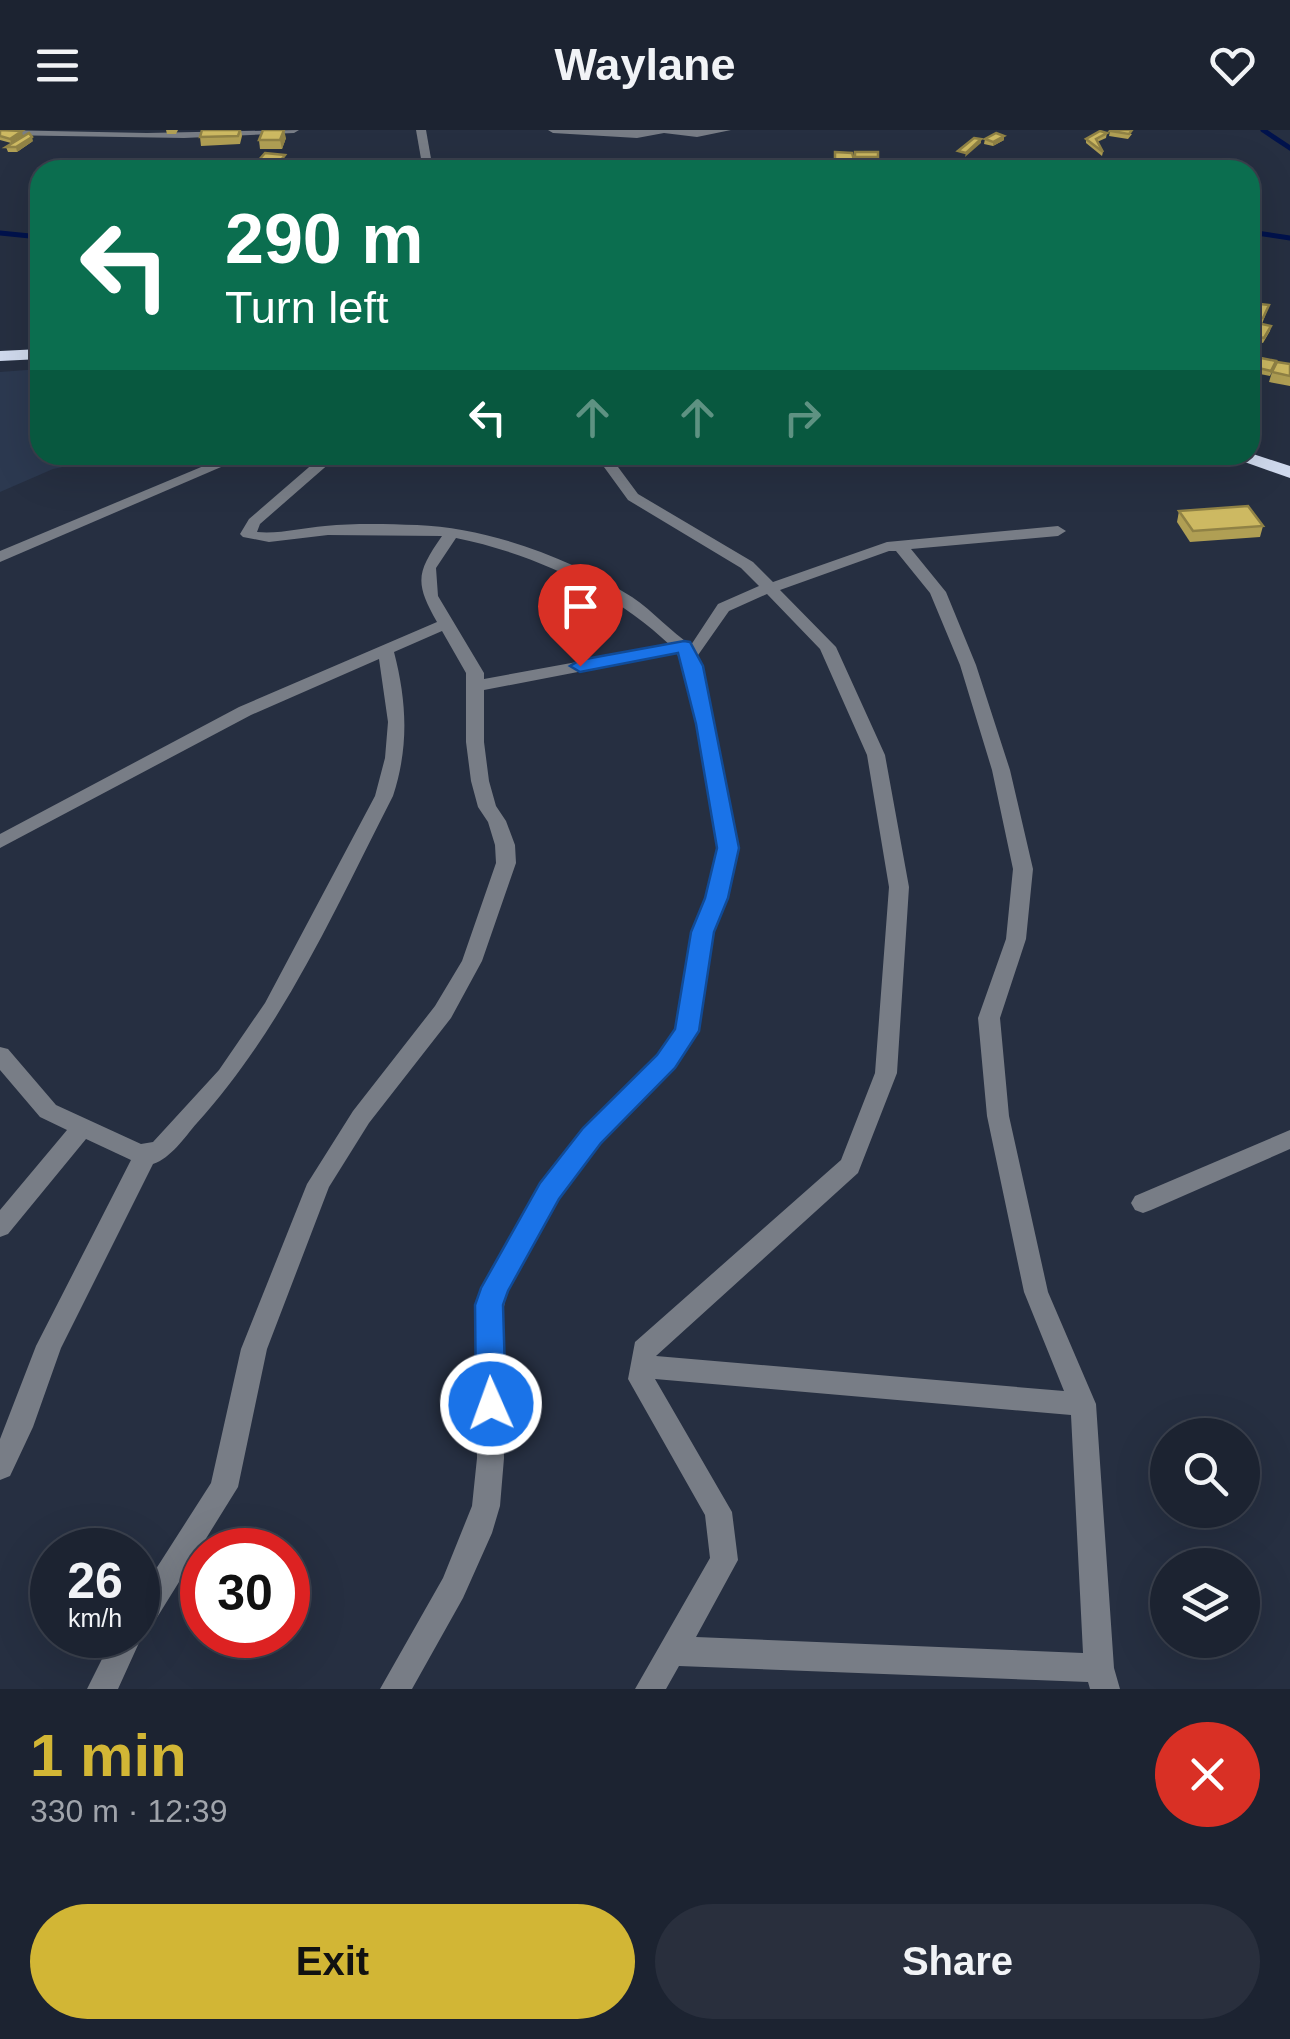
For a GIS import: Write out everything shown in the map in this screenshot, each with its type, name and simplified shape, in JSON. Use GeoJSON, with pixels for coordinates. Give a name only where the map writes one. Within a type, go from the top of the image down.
{"type":"FeatureCollection","features":[{"type":"Feature","properties":{"kind":"highway"},"geometry":{"type":"LineString","coordinates":[[0,356],[30,354]]}},
{"type":"Feature","properties":{"kind":"highway"},"geometry":{"type":"LineString","coordinates":[[1260,463],[1290,472]]}},
{"type":"Feature","properties":{"kind":"street"},"geometry":{"type":"LineString","coordinates":[[0,132],[85,138],[205,137],[294,130]]}},
{"type":"Feature","properties":{"kind":"street"},"geometry":{"type":"LineString","coordinates":[[420,130],[426,160]]}},
{"type":"Feature","properties":{"kind":"street"},"geometry":{"type":"LineString","coordinates":[[553,130],[637,134],[726,130]]}},
{"type":"Feature","properties":{"kind":"street"},"geometry":{"type":"LineString","coordinates":[[0,558],[219,465]]}},
{"type":"Feature","properties":{"kind":"street"},"geometry":{"type":"LineString","coordinates":[[320,465],[254,522],[248,534],[267,537],[330,530],[452,534],[524,554],[600,586],[658,622],[686,651],[706,724],[728,848],[716,898],[702,932],[687,1031],[666,1062],[592,1136],[550,1191],[495,1288],[489,1305],[491,1404],[485,1509],[452,1587],[395,1689]]}},
{"type":"Feature","properties":{"kind":"street"},"geometry":{"type":"LineString","coordinates":[[613,465],[633,497],[746,565],[828,646],[876,754],[898,887],[886,1074],[850,1166],[644,1350],[640,1379],[718,1512],[724,1560],[650,1689]]}},
{"type":"Feature","properties":{"kind":"street"},"geometry":{"type":"LineString","coordinates":[[476,686],[686,651],[705,642],[722,607],[878,550],[1058,531]]}},
{"type":"Feature","properties":{"kind":"street"},"geometry":{"type":"LineString","coordinates":[[160,1587],[224,1487],[254,1349],[319,1184],[361,1118],[442,1012],[472,960],[506,863],[501,833],[487,807],[480,781],[475,742],[475,673],[430,596],[428,568],[452,534]]}},
{"type":"Feature","properties":{"kind":"street"},"geometry":{"type":"LineString","coordinates":[[672,1650],[1102,1679],[1083,1404],[1036,1292],[998,1116],[989,1018],[1016,939],[1024,869],[1001,770],[968,665],[938,592],[900,546]]}},
{"type":"Feature","properties":{"kind":"street"},"geometry":{"type":"LineString","coordinates":[[0,842],[244,710],[445,624]]}},
{"type":"Feature","properties":{"kind":"street"},"geometry":{"type":"LineString","coordinates":[[0,1056],[48,1110],[146,1154],[152,1156],[161,1148],[228,1076],[264,1021],[323,917],[384,796],[396,762],[400,726],[385,649]]}},
{"type":"Feature","properties":{"kind":"street"},"geometry":{"type":"LineString","coordinates":[[0,1227],[84,1126]]}},
{"type":"Feature","properties":{"kind":"street"},"geometry":{"type":"LineString","coordinates":[[1143,1204],[1290,1139]]}},
{"type":"Feature","properties":{"kind":"street"},"geometry":{"type":"LineString","coordinates":[[0,1467],[20,1427],[49,1346],[146,1154]]}},
{"type":"Feature","properties":{"kind":"street"},"geometry":{"type":"LineString","coordinates":[[642,1366],[1083,1404]]}},
{"type":"Feature","properties":{"kind":"street"},"geometry":{"type":"LineString","coordinates":[[102,1689],[118,1658]]}},
{"type":"Feature","properties":{"kind":"shaded area"},"geometry":{"type":"Polygon","coordinates":[[[30,370],[30,465],[72,465],[0,492],[0,372],[30,370]]]}},
{"type":"Feature","properties":{"kind":"building"},"geometry":{"type":"Polygon","coordinates":[[[0,130],[22,131],[10,139],[0,136],[0,130]]]}},
{"type":"Feature","properties":{"kind":"building"},"geometry":{"type":"Polygon","coordinates":[[[202,130],[240,130],[238,136],[200,137],[202,130]]]}},
{"type":"Feature","properties":{"kind":"building"},"geometry":{"type":"Polygon","coordinates":[[[263,130],[284,130],[280,140],[259,140],[263,130]]]}},
{"type":"Feature","properties":{"kind":"building"},"geometry":{"type":"Polygon","coordinates":[[[1100,131],[1107,133],[1096,139],[1103,152],[1086,139],[1100,131]]]}},
{"type":"Feature","properties":{"kind":"building"},"geometry":{"type":"Polygon","coordinates":[[[29,133],[32,137],[16,147],[6,147],[29,133]]]}},
{"type":"Feature","properties":{"kind":"building"},"geometry":{"type":"Polygon","coordinates":[[[996,133],[1004,136],[993,142],[985,139],[996,133]]]}},
{"type":"Feature","properties":{"kind":"building"},"geometry":{"type":"Polygon","coordinates":[[[974,138],[981,139],[966,153],[958,151],[974,138]]]}},
{"type":"Feature","properties":{"kind":"building"},"geometry":{"type":"Polygon","coordinates":[[[835,152],[852,153],[854,160],[835,160],[835,152]]]}},
{"type":"Feature","properties":{"kind":"building"},"geometry":{"type":"Polygon","coordinates":[[[855,152],[878,152],[878,157],[855,157],[855,152]]]}},
{"type":"Feature","properties":{"kind":"building"},"geometry":{"type":"Polygon","coordinates":[[[265,153],[285,155],[281,160],[259,160],[265,153]]]}},
{"type":"Feature","properties":{"kind":"building"},"geometry":{"type":"Polygon","coordinates":[[[1260,304],[1269,305],[1263,318],[1260,304]]]}},
{"type":"Feature","properties":{"kind":"building"},"geometry":{"type":"Polygon","coordinates":[[[1260,324],[1271,326],[1264,338],[1260,337],[1260,324]]]}},
{"type":"Feature","properties":{"kind":"building"},"geometry":{"type":"Polygon","coordinates":[[[1260,358],[1276,361],[1271,371],[1260,368],[1260,358]]]}},
{"type":"Feature","properties":{"kind":"building"},"geometry":{"type":"Polygon","coordinates":[[[1277,362],[1290,364],[1290,376],[1272,372],[1277,362]]]}},
{"type":"Feature","properties":{"kind":"building"},"geometry":{"type":"Polygon","coordinates":[[[1248,506],[1263,526],[1193,531],[1179,511],[1248,506]]]}},
{"type":"Feature","properties":{"kind":"waterway"},"geometry":{"type":"LineString","coordinates":[[1263,130],[1290,148]]}},
{"type":"Feature","properties":{"kind":"waterway"},"geometry":{"type":"LineString","coordinates":[[0,233],[30,236]]}},
{"type":"Feature","properties":{"kind":"waterway"},"geometry":{"type":"LineString","coordinates":[[1260,234],[1290,238]]}},
{"type":"Feature","properties":{"kind":"route"},"geometry":{"type":"LineString","coordinates":[[491,1404],[489,1305],[495,1288],[550,1191],[592,1136],[666,1062],[687,1031],[702,932],[716,898],[728,848],[706,724],[693,666],[684,646],[580,666]]}}]}
